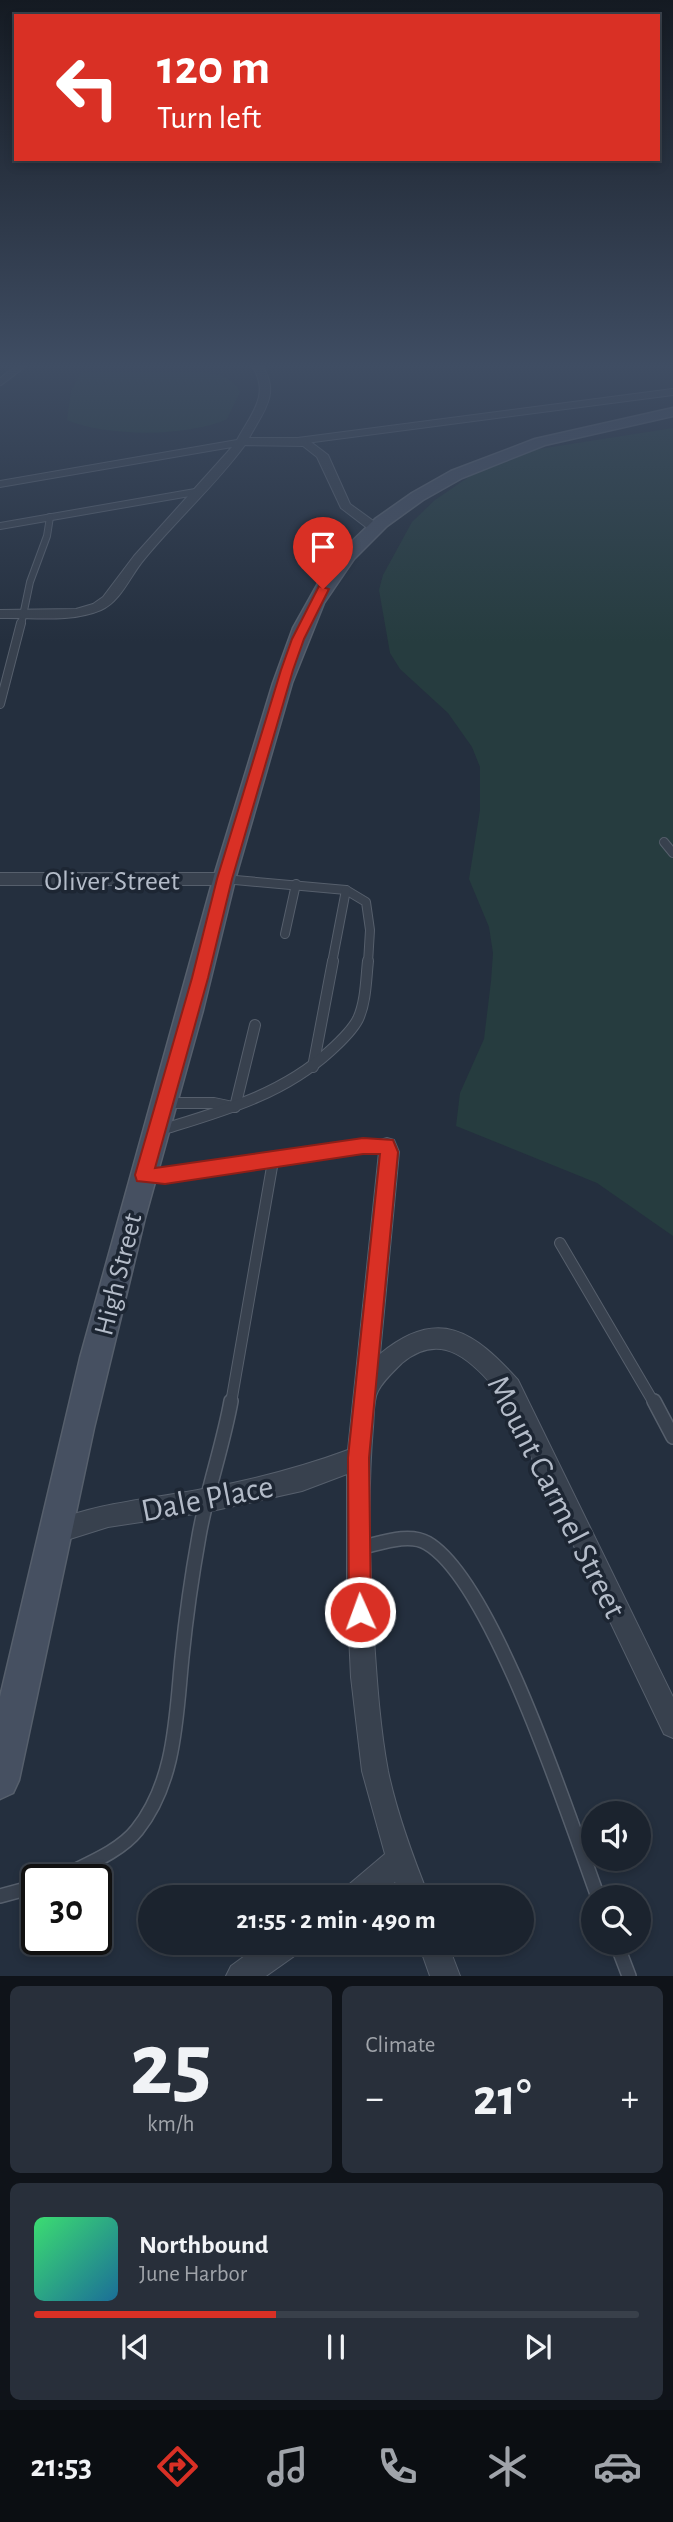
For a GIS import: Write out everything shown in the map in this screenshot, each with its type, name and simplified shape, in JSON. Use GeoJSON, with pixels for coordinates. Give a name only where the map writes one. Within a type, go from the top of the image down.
{"type":"FeatureCollection","features":[{"type":"Feature","properties":{"kind":"main road","name":"High Street"},"geometry":{"type":"LineString","coordinates":[[0,1780],[54,1532],[144,1175],[200,978],[224,879],[298,639],[323,589],[345,559],[375,528],[421,493],[452,475],[494,458]]}},
{"type":"Feature","properties":{"kind":"street"},"geometry":{"type":"LineString","coordinates":[[0,484],[152,458]]}},
{"type":"Feature","properties":{"kind":"street"},"geometry":{"type":"LineString","coordinates":[[0,614],[77,613],[98,607],[108,600],[138,559],[228,458]]}},
{"type":"Feature","properties":{"kind":"street"},"geometry":{"type":"LineString","coordinates":[[323,458],[345,506],[375,528]]}},
{"type":"Feature","properties":{"kind":"street","name":"Oliver Street"},"geometry":{"type":"LineString","coordinates":[[0,879],[224,879]]}},
{"type":"Feature","properties":{"kind":"street"},"geometry":{"type":"LineString","coordinates":[[387,1146],[389,1152],[359,1458],[359,1548],[363,1664],[375,1771],[400,1859],[410,1885]]}},
{"type":"Feature","properties":{"kind":"street","name":"Mount Carmel Street"},"geometry":{"type":"LineString","coordinates":[[368,1386],[386,1361],[403,1347],[423,1338],[453,1341],[473,1349],[488,1361],[510,1388],[673,1725]]}},
{"type":"Feature","properties":{"kind":"street","name":"Dale Place"},"geometry":{"type":"LineString","coordinates":[[54,1532],[108,1516],[207,1500],[302,1479],[359,1458]]}},
{"type":"Feature","properties":{"kind":"street"},"geometry":{"type":"LineString","coordinates":[[370,1885],[400,1859]]}},
{"type":"Feature","properties":{"kind":"street"},"geometry":{"type":"LineString","coordinates":[[437,1955],[445,1976]]}},
{"type":"Feature","properties":{"kind":"street"},"geometry":{"type":"LineString","coordinates":[[241,1976],[278,1958]]}},
{"type":"Feature","properties":{"kind":"lane"},"geometry":{"type":"LineString","coordinates":[[0,526],[201,491]]}},
{"type":"Feature","properties":{"kind":"lane"},"geometry":{"type":"LineString","coordinates":[[0,704],[30,582],[47,536],[50,517]]}},
{"type":"Feature","properties":{"kind":"lane"},"geometry":{"type":"LineString","coordinates":[[664,842],[673,853]]}},
{"type":"Feature","properties":{"kind":"lane"},"geometry":{"type":"LineString","coordinates":[[160,1118],[235,1107],[298,1079],[313,1068],[358,1018],[368,961],[370,917],[366,902],[346,890],[224,879]]}},
{"type":"Feature","properties":{"kind":"lane"},"geometry":{"type":"LineString","coordinates":[[285,934],[296,884]]}},
{"type":"Feature","properties":{"kind":"lane"},"geometry":{"type":"LineString","coordinates":[[313,1068],[346,890]]}},
{"type":"Feature","properties":{"kind":"lane"},"geometry":{"type":"LineString","coordinates":[[235,1107],[255,1025]]}},
{"type":"Feature","properties":{"kind":"lane"},"geometry":{"type":"LineString","coordinates":[[160,1118],[204,1103],[235,1107]]}},
{"type":"Feature","properties":{"kind":"lane"},"geometry":{"type":"LineString","coordinates":[[144,1175],[165,1176],[363,1146],[387,1146]]}},
{"type":"Feature","properties":{"kind":"lane"},"geometry":{"type":"LineString","coordinates":[[85,1864],[122,1844],[138,1829],[154,1801],[170,1758],[177,1724],[197,1548],[227,1424],[273,1161]]}},
{"type":"Feature","properties":{"kind":"lane"},"geometry":{"type":"LineString","coordinates":[[560,1243],[639,1374],[673,1437]]}},
{"type":"Feature","properties":{"kind":"lane"},"geometry":{"type":"LineString","coordinates":[[359,1548],[389,1541],[419,1540],[430,1544],[444,1556],[471,1591],[495,1633],[593,1885]]}},
{"type":"Feature","properties":{"kind":"lane"},"geometry":{"type":"LineString","coordinates":[[0,1896],[21,1890]]}},
{"type":"Feature","properties":{"kind":"lane"},"geometry":{"type":"LineString","coordinates":[[621,1955],[629,1976]]}},
{"type":"Feature","properties":{"kind":"green space"},"geometry":{"type":"Polygon","coordinates":[[[509,458],[673,458],[673,1236],[597,1183],[456,1126],[460,1093],[484,1039],[493,953],[489,927],[469,879],[480,810],[480,767],[472,747],[448,713],[400,669],[390,653],[379,590],[383,575],[412,522],[435,500],[476,472],[509,458]]]}},
{"type":"Feature","properties":{"kind":"route"},"geometry":{"type":"LineString","coordinates":[[323,589],[298,639],[287,670],[224,879],[200,978],[144,1175],[165,1176],[363,1146],[387,1146],[389,1152],[368,1386],[359,1458],[360,1612]]}}]}
